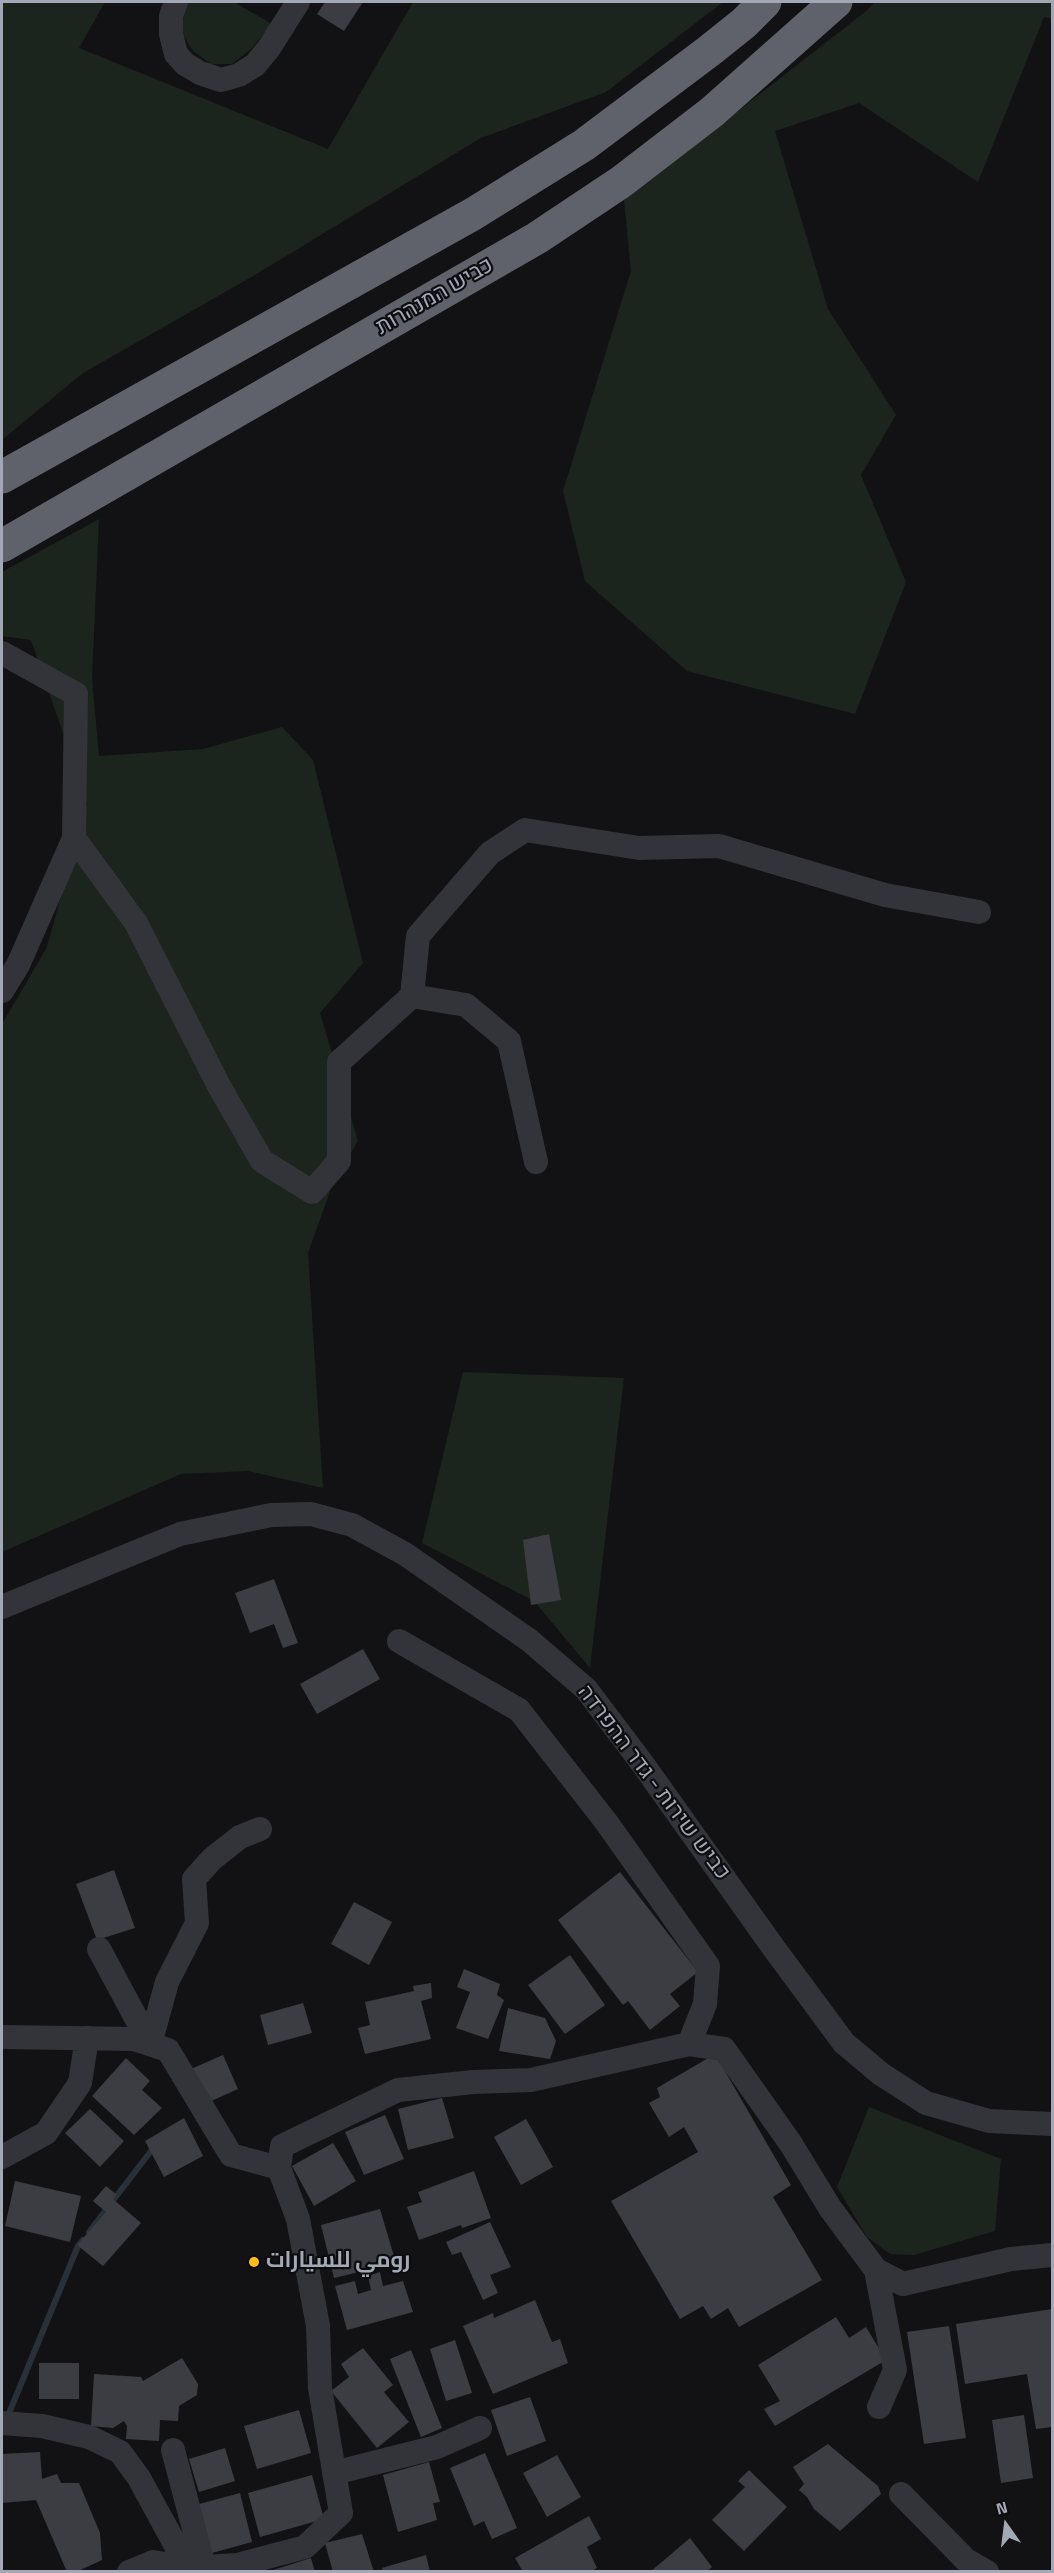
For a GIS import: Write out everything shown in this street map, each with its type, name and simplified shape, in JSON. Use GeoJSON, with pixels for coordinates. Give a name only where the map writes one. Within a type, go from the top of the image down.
{"type":"FeatureCollection","features":[{"type":"Feature","properties":{"kind":"highway"},"geometry":{"type":"LineString","coordinates":[[2,477],[473,214],[584,145],[709,51],[744,23],[765,2]]}},
{"type":"Feature","properties":{"kind":"highway","name":"כביש המנהרות"},"geometry":{"type":"LineString","coordinates":[[2,546],[537,238],[621,182],[712,112],[836,2]]}},
{"type":"Feature","properties":{"kind":"street"},"geometry":{"type":"LineString","coordinates":[[176,2],[171,16],[171,34],[176,54],[185,64],[200,74],[221,80],[239,75],[255,65],[269,48],[298,2]]}},
{"type":"Feature","properties":{"kind":"street"},"geometry":{"type":"LineString","coordinates":[[2,467],[40,456]]}},
{"type":"Feature","properties":{"kind":"street"},"geometry":{"type":"LineString","coordinates":[[2,652],[76,694],[74,838],[18,965],[2,991]]}},
{"type":"Feature","properties":{"kind":"street"},"geometry":{"type":"LineString","coordinates":[[74,838],[136,923],[219,1086],[262,1161],[312,1192],[339,1161],[339,1062],[412,996],[418,936],[490,853],[525,830],[639,848],[719,846],[885,895],[978,912]]}},
{"type":"Feature","properties":{"kind":"street"},"geometry":{"type":"LineString","coordinates":[[412,996],[466,1005],[509,1041],[536,1162]]}},
{"type":"Feature","properties":{"kind":"street","name":"כביש שירות - גדר ההפרדה"},"geometry":{"type":"LineString","coordinates":[[2,1607],[180,1534],[271,1515],[311,1514],[352,1525],[405,1554],[529,1640],[586,1689],[844,2043],[881,2074],[926,2103],[989,2121],[1053,2124]]}},
{"type":"Feature","properties":{"kind":"street"},"geometry":{"type":"LineString","coordinates":[[399,1641],[519,1710],[607,1823],[708,1966],[705,2004],[689,2044]]}},
{"type":"Feature","properties":{"kind":"street"},"geometry":{"type":"LineString","coordinates":[[150,2043],[167,1982],[197,1923],[194,1879],[212,1859],[240,1837],[261,1829]]}},
{"type":"Feature","properties":{"kind":"street"},"geometry":{"type":"LineString","coordinates":[[99,1949],[150,2043]]}},
{"type":"Feature","properties":{"kind":"street"},"geometry":{"type":"LineString","coordinates":[[2,2037],[134,2038],[168,2050],[231,2155],[279,2168]]}},
{"type":"Feature","properties":{"kind":"street"},"geometry":{"type":"LineString","coordinates":[[2,2157],[46,2133],[80,2083],[87,2038]]}},
{"type":"Feature","properties":{"kind":"street"},"geometry":{"type":"LineString","coordinates":[[129,2571],[153,2562],[196,2567],[237,2568],[305,2547],[341,2513],[320,2388],[318,2325],[298,2219],[279,2168],[282,2146],[398,2090],[473,2082],[531,2080],[689,2044],[724,2049],[791,2144],[830,2208],[876,2270],[896,2370],[879,2408]]}},
{"type":"Feature","properties":{"kind":"street"},"geometry":{"type":"LineString","coordinates":[[876,2270],[903,2283],[1011,2259],[1053,2255]]}},
{"type":"Feature","properties":{"kind":"street"},"geometry":{"type":"LineString","coordinates":[[2,2423],[42,2426],[89,2437],[120,2452],[196,2567]]}},
{"type":"Feature","properties":{"kind":"street"},"geometry":{"type":"LineString","coordinates":[[334,2473],[437,2447],[480,2428]]}},
{"type":"Feature","properties":{"kind":"street"},"geometry":{"type":"LineString","coordinates":[[173,2450],[196,2567]]}},
{"type":"Feature","properties":{"kind":"street"},"geometry":{"type":"LineString","coordinates":[[901,2494],[976,2569]]}},
{"type":"Feature","properties":{"kind":"shaded area"},"geometry":{"type":"Polygon","coordinates":[[[2,2],[105,2],[79,48],[328,149],[413,2],[723,2],[606,92],[481,138],[248,279],[83,373],[2,440],[2,2]]]}},
{"type":"Feature","properties":{"kind":"shaded area"},"geometry":{"type":"Polygon","coordinates":[[[188,2],[234,2],[272,24],[251,49],[232,64],[211,64],[193,51],[182,33],[184,8],[188,2]]]}},
{"type":"Feature","properties":{"kind":"shaded area"},"geometry":{"type":"Polygon","coordinates":[[[875,2],[1052,2],[1052,19],[1044,17],[978,182],[859,103],[775,131],[828,309],[896,415],[861,475],[906,582],[855,714],[687,671],[585,581],[563,491],[631,271],[624,200],[875,2]]]}},
{"type":"Feature","properties":{"kind":"shaded area"},"geometry":{"type":"Polygon","coordinates":[[[99,519],[92,679],[99,756],[203,749],[282,727],[313,760],[363,963],[320,1013],[358,1141],[333,1183],[308,1253],[323,1488],[248,1471],[181,1474],[2,1552],[2,1024],[47,947],[87,803],[31,640],[2,636],[2,572],[99,519]]]}},
{"type":"Feature","properties":{"kind":"shaded area"},"geometry":{"type":"Polygon","coordinates":[[[463,1372],[624,1378],[590,1668],[534,1601],[422,1543],[463,1372]]]}},
{"type":"Feature","properties":{"kind":"shaded area"},"geometry":{"type":"Polygon","coordinates":[[[869,2107],[1001,2159],[995,2231],[914,2255],[890,2254],[867,2237],[837,2187],[869,2107]]]}},
{"type":"Feature","properties":{"kind":"building"},"geometry":{"type":"Polygon","coordinates":[[[325,2],[363,2],[344,31],[317,14],[325,2]]]}},
{"type":"Feature","properties":{"kind":"building"},"geometry":{"type":"Polygon","coordinates":[[[549,1534],[561,1600],[531,1605],[523,1540],[549,1534]]]}},
{"type":"Feature","properties":{"kind":"building"},"geometry":{"type":"Polygon","coordinates":[[[274,1579],[298,1643],[283,1648],[274,1624],[250,1633],[235,1593],[274,1579]]]}},
{"type":"Feature","properties":{"kind":"building"},"geometry":{"type":"Polygon","coordinates":[[[363,1649],[380,1679],[317,1714],[300,1684],[363,1649]]]}},
{"type":"Feature","properties":{"kind":"building"},"geometry":{"type":"Polygon","coordinates":[[[114,1870],[135,1928],[97,1940],[76,1884],[114,1870]]]}},
{"type":"Feature","properties":{"kind":"building"},"geometry":{"type":"Polygon","coordinates":[[[620,1872],[698,1972],[670,1994],[680,2006],[650,2030],[628,2001],[623,2005],[558,1920],[620,1872]]]}},
{"type":"Feature","properties":{"kind":"building"},"geometry":{"type":"Polygon","coordinates":[[[354,1902],[392,1922],[369,1965],[331,1944],[354,1902]]]}},
{"type":"Feature","properties":{"kind":"building"},"geometry":{"type":"Polygon","coordinates":[[[570,1955],[605,2005],[565,2034],[528,1985],[570,1955]]]}},
{"type":"Feature","properties":{"kind":"building"},"geometry":{"type":"Polygon","coordinates":[[[464,1969],[500,1984],[497,1995],[504,2000],[488,2039],[456,2028],[470,1992],[457,1987],[464,1969]]]}},
{"type":"Feature","properties":{"kind":"building"},"geometry":{"type":"Polygon","coordinates":[[[431,1983],[432,1998],[421,2001],[431,2039],[365,2054],[358,2028],[370,2025],[365,2002],[414,1991],[413,1986],[431,1983]]]}},
{"type":"Feature","properties":{"kind":"building"},"geometry":{"type":"Polygon","coordinates":[[[303,2003],[312,2033],[268,2045],[260,2015],[303,2003]]]}},
{"type":"Feature","properties":{"kind":"building"},"geometry":{"type":"Polygon","coordinates":[[[508,2008],[545,2018],[556,2041],[550,2059],[499,2051],[508,2008]]]}},
{"type":"Feature","properties":{"kind":"building"},"geometry":{"type":"Polygon","coordinates":[[[715,2054],[791,2185],[773,2197],[822,2280],[739,2327],[728,2308],[711,2319],[703,2306],[680,2319],[611,2201],[698,2152],[684,2127],[669,2137],[649,2103],[660,2097],[657,2088],[715,2054]]]}},
{"type":"Feature","properties":{"kind":"building"},"geometry":{"type":"Polygon","coordinates":[[[223,2055],[238,2089],[207,2103],[191,2069],[223,2055]]]}},
{"type":"Feature","properties":{"kind":"building"},"geometry":{"type":"Polygon","coordinates":[[[126,2058],[150,2081],[142,2090],[162,2108],[134,2135],[92,2096],[126,2058]]]}},
{"type":"Feature","properties":{"kind":"building"},"geometry":{"type":"Polygon","coordinates":[[[442,2098],[454,2138],[408,2150],[398,2109],[442,2098]]]}},
{"type":"Feature","properties":{"kind":"building"},"geometry":{"type":"Polygon","coordinates":[[[90,2109],[124,2141],[100,2167],[65,2133],[90,2109]]]}},
{"type":"Feature","properties":{"kind":"building"},"geometry":{"type":"Polygon","coordinates":[[[385,2115],[404,2159],[364,2175],[345,2132],[385,2115]]]}},
{"type":"Feature","properties":{"kind":"building"},"geometry":{"type":"Polygon","coordinates":[[[184,2118],[203,2156],[164,2177],[145,2141],[184,2118]]]}},
{"type":"Feature","properties":{"kind":"building"},"geometry":{"type":"Polygon","coordinates":[[[526,2119],[553,2167],[521,2185],[494,2137],[526,2119]]]}},
{"type":"Feature","properties":{"kind":"building"},"geometry":{"type":"Polygon","coordinates":[[[333,2143],[356,2181],[314,2206],[292,2166],[333,2143]]]}},
{"type":"Feature","properties":{"kind":"building"},"geometry":{"type":"Polygon","coordinates":[[[474,2171],[491,2218],[462,2228],[461,2225],[419,2240],[407,2207],[422,2202],[418,2192],[474,2171]]]}},
{"type":"Feature","properties":{"kind":"building"},"geometry":{"type":"Polygon","coordinates":[[[15,2181],[81,2196],[70,2242],[5,2226],[15,2181]]]}},
{"type":"Feature","properties":{"kind":"building"},"geometry":{"type":"Polygon","coordinates":[[[106,2186],[117,2195],[113,2199],[141,2223],[103,2266],[77,2245],[106,2212],[93,2201],[106,2186]]]}},
{"type":"Feature","properties":{"kind":"building"},"geometry":{"type":"Polygon","coordinates":[[[380,2209],[396,2263],[334,2278],[321,2225],[380,2209]]]}},
{"type":"Feature","properties":{"kind":"building"},"geometry":{"type":"Polygon","coordinates":[[[490,2222],[511,2267],[490,2275],[498,2293],[483,2300],[461,2252],[452,2255],[446,2242],[490,2222]]]}},
{"type":"Feature","properties":{"kind":"building"},"geometry":{"type":"Polygon","coordinates":[[[380,2272],[383,2286],[403,2281],[413,2312],[347,2330],[335,2286],[355,2281],[358,2294],[371,2290],[368,2276],[380,2272]]]}},
{"type":"Feature","properties":{"kind":"building"},"geometry":{"type":"Polygon","coordinates":[[[535,2300],[552,2342],[560,2339],[568,2363],[493,2394],[463,2326],[493,2313],[494,2318],[535,2300]]]}},
{"type":"Feature","properties":{"kind":"building"},"geometry":{"type":"Polygon","coordinates":[[[1052,2309],[1052,2427],[1036,2429],[1027,2374],[965,2384],[956,2324],[1052,2309]]]}},
{"type":"Feature","properties":{"kind":"building"},"geometry":{"type":"Polygon","coordinates":[[[836,2317],[849,2338],[866,2327],[886,2360],[775,2426],[764,2409],[780,2401],[758,2365],[836,2317]]]}},
{"type":"Feature","properties":{"kind":"building"},"geometry":{"type":"Polygon","coordinates":[[[949,2326],[966,2438],[924,2444],[907,2332],[949,2326]]]}},
{"type":"Feature","properties":{"kind":"building"},"geometry":{"type":"Polygon","coordinates":[[[455,2340],[472,2393],[446,2401],[430,2349],[455,2340]]]}},
{"type":"Feature","properties":{"kind":"building"},"geometry":{"type":"Polygon","coordinates":[[[363,2348],[393,2385],[384,2392],[409,2422],[377,2448],[331,2391],[349,2377],[341,2364],[363,2348]]]}},
{"type":"Feature","properties":{"kind":"building"},"geometry":{"type":"Polygon","coordinates":[[[411,2350],[442,2428],[421,2437],[390,2359],[411,2350]]]}},
{"type":"Feature","properties":{"kind":"building"},"geometry":{"type":"Polygon","coordinates":[[[182,2358],[198,2384],[197,2395],[179,2406],[178,2421],[160,2420],[159,2441],[126,2439],[127,2426],[124,2421],[113,2428],[91,2426],[94,2374],[141,2377],[143,2381],[182,2358]]]}},
{"type":"Feature","properties":{"kind":"building"},"geometry":{"type":"Polygon","coordinates":[[[39,2363],[79,2363],[79,2399],[39,2399],[39,2363]]]}},
{"type":"Feature","properties":{"kind":"building"},"geometry":{"type":"Polygon","coordinates":[[[530,2397],[546,2441],[507,2456],[491,2410],[530,2397]]]}},
{"type":"Feature","properties":{"kind":"building"},"geometry":{"type":"Polygon","coordinates":[[[299,2410],[311,2453],[257,2469],[244,2426],[299,2410]]]}},
{"type":"Feature","properties":{"kind":"building"},"geometry":{"type":"Polygon","coordinates":[[[1024,2415],[1033,2478],[1001,2483],[992,2420],[1024,2415]]]}},
{"type":"Feature","properties":{"kind":"building"},"geometry":{"type":"Polygon","coordinates":[[[828,2444],[878,2486],[881,2494],[840,2531],[814,2509],[807,2497],[799,2490],[804,2484],[793,2467],[828,2444]]]}},
{"type":"Feature","properties":{"kind":"building"},"geometry":{"type":"Polygon","coordinates":[[[225,2448],[235,2481],[199,2492],[189,2459],[225,2448]]]}},
{"type":"Feature","properties":{"kind":"building"},"geometry":{"type":"Polygon","coordinates":[[[40,2452],[42,2479],[57,2474],[61,2483],[79,2483],[100,2533],[102,2560],[76,2572],[67,2572],[36,2500],[2,2503],[2,2454],[40,2452]]]}},
{"type":"Feature","properties":{"kind":"building"},"geometry":{"type":"Polygon","coordinates":[[[485,2453],[517,2528],[492,2539],[484,2521],[474,2526],[450,2468],[485,2453]]]}},
{"type":"Feature","properties":{"kind":"building"},"geometry":{"type":"Polygon","coordinates":[[[557,2455],[581,2497],[547,2517],[523,2473],[557,2455]]]}},
{"type":"Feature","properties":{"kind":"building"},"geometry":{"type":"Polygon","coordinates":[[[429,2462],[440,2502],[433,2503],[437,2520],[398,2532],[383,2475],[429,2462]]]}},
{"type":"Feature","properties":{"kind":"building"},"geometry":{"type":"Polygon","coordinates":[[[749,2470],[787,2507],[744,2551],[712,2520],[745,2487],[738,2481],[749,2470]]]}},
{"type":"Feature","properties":{"kind":"building"},"geometry":{"type":"Polygon","coordinates":[[[312,2475],[324,2519],[260,2537],[248,2493],[312,2475]]]}},
{"type":"Feature","properties":{"kind":"building"},"geometry":{"type":"Polygon","coordinates":[[[240,2493],[252,2542],[212,2553],[199,2504],[240,2493]]]}},
{"type":"Feature","properties":{"kind":"building"},"geometry":{"type":"Polygon","coordinates":[[[589,2516],[601,2539],[587,2547],[597,2568],[590,2572],[523,2572],[515,2558],[589,2516]]]}},
{"type":"Feature","properties":{"kind":"building"},"geometry":{"type":"Polygon","coordinates":[[[362,2534],[374,2572],[333,2572],[325,2543],[362,2534]]]}},
{"type":"Feature","properties":{"kind":"building"},"geometry":{"type":"Polygon","coordinates":[[[690,2538],[712,2567],[706,2572],[650,2572],[690,2538]]]}},
{"type":"Feature","properties":{"kind":"building"},"geometry":{"type":"Polygon","coordinates":[[[426,2555],[430,2572],[383,2572],[382,2568],[426,2555]]]}},
{"type":"Feature","properties":{"kind":"building"},"geometry":{"type":"Polygon","coordinates":[[[311,2558],[315,2572],[270,2572],[270,2571],[311,2558]]]}},
{"type":"Feature","properties":{"kind":"waterway"},"geometry":{"type":"LineString","coordinates":[[89,2232],[154,2147]]}},
{"type":"Feature","properties":{"kind":"waterway"},"geometry":{"type":"LineString","coordinates":[[7,2418],[78,2246],[83,2240]]}},
{"type":"Feature","properties":{"kind":"place","name":"رومي للسيارات"},"geometry":{"type":"Point","coordinates":[254,2262]}}]}
